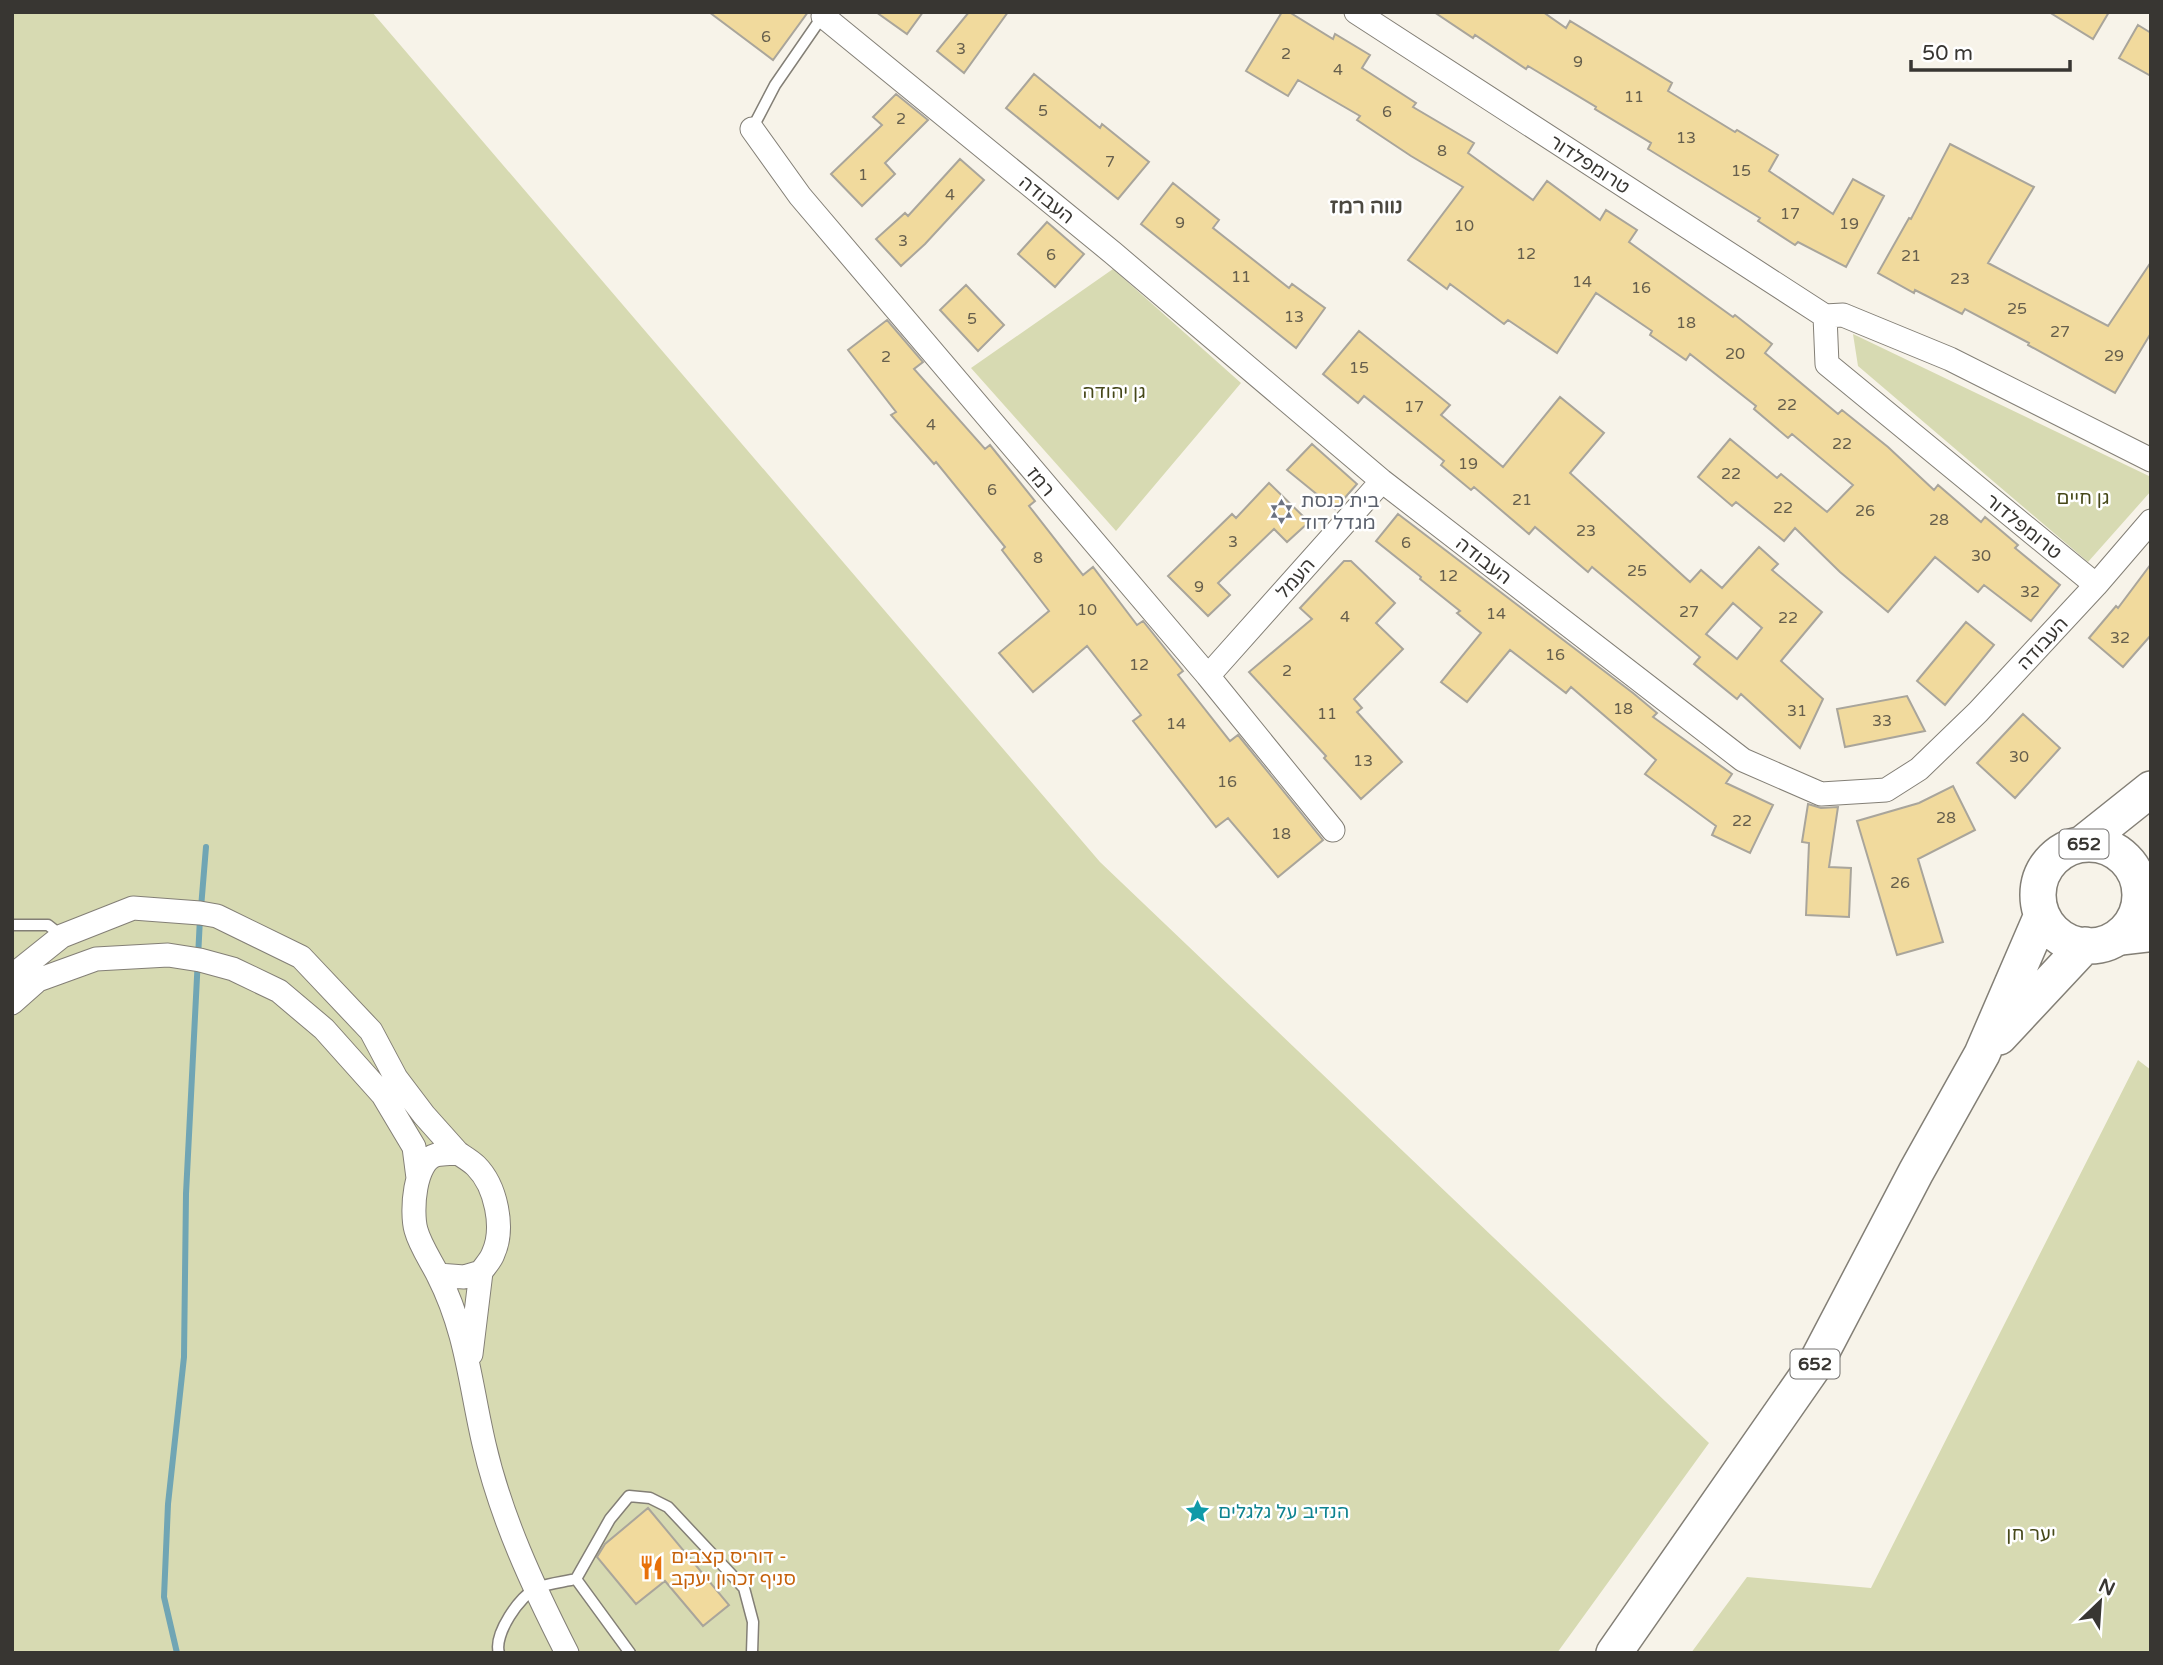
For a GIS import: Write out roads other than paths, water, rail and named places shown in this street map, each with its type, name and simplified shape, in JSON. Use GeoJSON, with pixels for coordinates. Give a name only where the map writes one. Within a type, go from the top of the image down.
{"type":"FeatureCollection","features":[{"type":"Feature","properties":{"kind":"main road","name":"652"},"geometry":{"type":"LineString","coordinates":[[1614,1653],[1816,1363],[1916,1171],[1982,1054],[2042,915],[2038,889],[2048,864],[2057,854],[2082,844],[2151,789]]}},
{"type":"Feature","properties":{"kind":"main road","name":"652"},"geometry":{"type":"LineString","coordinates":[[1982,1054],[2096,943],[2146,923],[2139,904],[2144,866],[2125,859],[2106,847],[2082,844]]}},
{"type":"Feature","properties":{"kind":"main road"},"geometry":{"type":"LineString","coordinates":[[2042,915],[2049,927],[2059,936],[2096,943]]}},
{"type":"Feature","properties":{"kind":"street","name":"טרומפלדור"},"geometry":{"type":"LineString","coordinates":[[1356,12],[1825,316],[1843,315],[1950,359],[2151,460]]}},
{"type":"Feature","properties":{"kind":"street","name":"העבודה"},"geometry":{"type":"LineString","coordinates":[[825,14],[1382,481],[1743,760],[1821,794],[1886,790],[1919,769],[1978,712],[2096,585],[2151,521]]}},
{"type":"Feature","properties":{"kind":"street","name":"רמז"},"geometry":{"type":"LineString","coordinates":[[752,129],[800,197],[1208,676],[1333,830]]}},
{"type":"Feature","properties":{"kind":"street","name":"טרומפלדור"},"geometry":{"type":"LineString","coordinates":[[1825,316],[1827,364],[2096,585]]}},
{"type":"Feature","properties":{"kind":"street","name":"העמל"},"geometry":{"type":"LineString","coordinates":[[1208,676],[1382,481]]}},
{"type":"Feature","properties":{"kind":"street"},"geometry":{"type":"LineString","coordinates":[[12,976],[62,936],[133,908],[200,912],[216,916],[301,957],[371,1031],[396,1079],[458,1153],[477,1166],[489,1185],[499,1225],[494,1253],[481,1272],[469,1364]]}},
{"type":"Feature","properties":{"kind":"street"},"geometry":{"type":"LineString","coordinates":[[12,1003],[38,980],[96,959],[168,955],[200,960],[233,969],[279,991],[324,1029],[383,1095],[414,1147],[418,1178],[414,1206],[416,1230],[453,1304],[469,1364],[494,1483],[534,1589],[567,1653]]}},
{"type":"Feature","properties":{"kind":"street"},"geometry":{"type":"LineString","coordinates":[[418,1178],[434,1155],[458,1153]]}},
{"type":"Feature","properties":{"kind":"street"},"geometry":{"type":"LineString","coordinates":[[438,1275],[464,1277],[481,1272]]}},
{"type":"Feature","properties":{"kind":"lane"},"geometry":{"type":"LineString","coordinates":[[752,129],[775,85],[825,14]]}},
{"type":"Feature","properties":{"kind":"lane"},"geometry":{"type":"LineString","coordinates":[[12,925],[48,925],[62,936]]}},
{"type":"Feature","properties":{"kind":"lane"},"geometry":{"type":"LineString","coordinates":[[499,1653],[496,1646],[505,1620],[534,1589],[576,1579],[610,1519],[629,1496],[650,1498],[668,1507],[744,1588],[753,1622],[752,1653]]}},
{"type":"Feature","properties":{"kind":"lane"},"geometry":{"type":"LineString","coordinates":[[576,1579],[630,1653]]}},
{"type":"Feature","properties":{"kind":"waterway"},"geometry":{"type":"LineString","coordinates":[[201,908],[206,847]]}},
{"type":"Feature","properties":{"kind":"waterway"},"geometry":{"type":"LineString","coordinates":[[177,1653],[164,1597],[168,1504],[184,1357],[186,1194],[200,918]]}},
{"type":"Feature","properties":{"kind":"place","name":"בית כנסת מגדל דוד"},"geometry":{"type":"Point","coordinates":[1281,511]}},
{"type":"Feature","properties":{"kind":"place","name":"הנדיב על גלגלים"},"geometry":{"type":"Point","coordinates":[1198,1511]}},
{"type":"Feature","properties":{"kind":"place","name":"דוריס קצבים - סניף זכרון יעקב"},"geometry":{"type":"Point","coordinates":[651,1567]}},
{"type":"Feature","properties":{"kind":"district","name":"נווה רמז"},"geometry":{"type":"Point","coordinates":[1366,206]}},
{"type":"Feature","properties":{"kind":"park label","name":"גן יהודה"},"geometry":{"type":"Point","coordinates":[1114,391]}},
{"type":"Feature","properties":{"kind":"park label","name":"גן חיים"},"geometry":{"type":"Point","coordinates":[2083,497]}},
{"type":"Feature","properties":{"kind":"park label","name":"יער חן"},"geometry":{"type":"Point","coordinates":[2031,1533]}}]}
